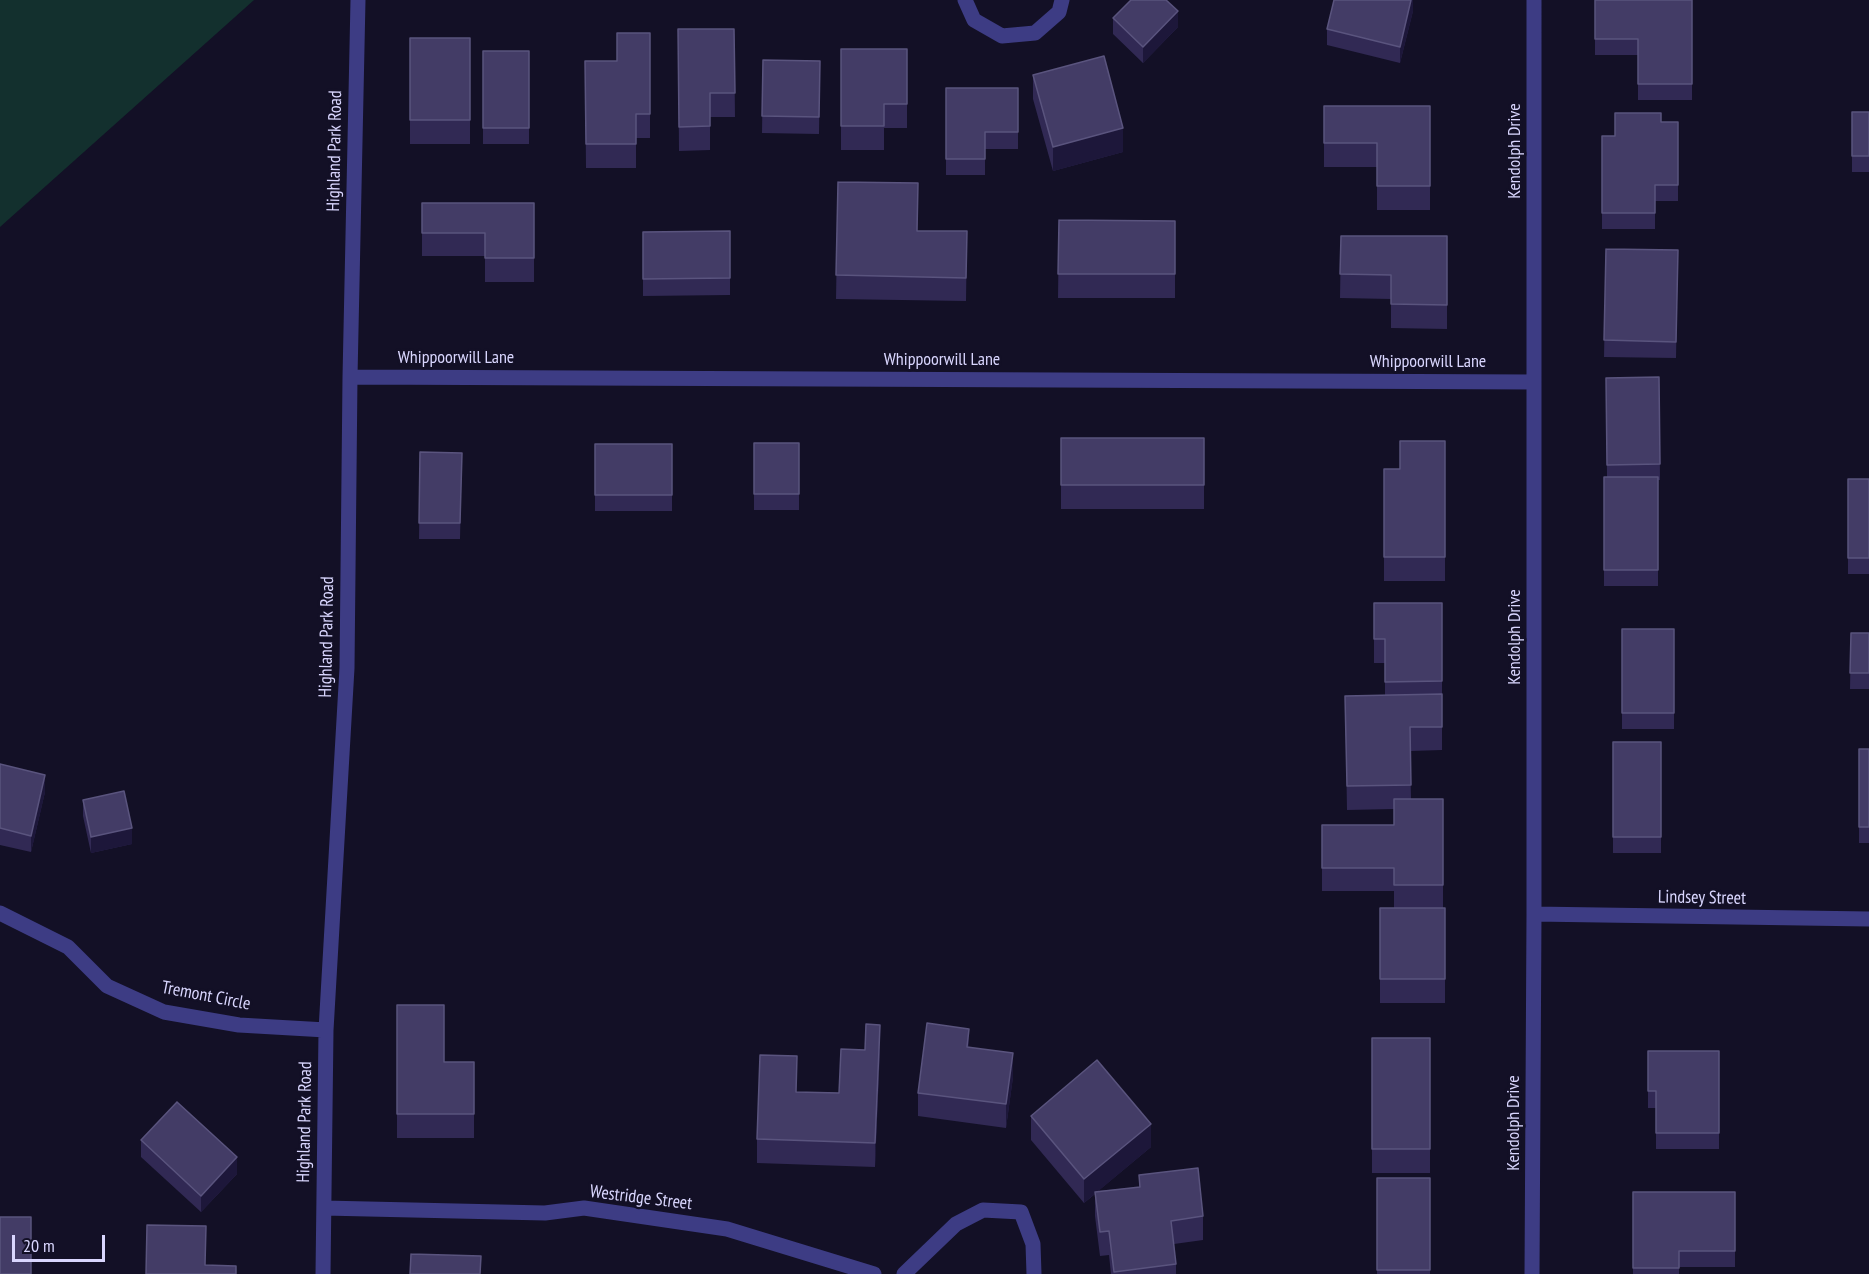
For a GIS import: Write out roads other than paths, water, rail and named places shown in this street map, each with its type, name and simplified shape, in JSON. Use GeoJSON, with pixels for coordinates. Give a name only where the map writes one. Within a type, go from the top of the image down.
{"type":"FeatureCollection","features":[{"type":"Feature","properties":{"kind":"street","name":"Highland Park Road"},"geometry":{"type":"LineString","coordinates":[[323,1274],[326,1030],[347,668],[358,0]]}},
{"type":"Feature","properties":{"kind":"street"},"geometry":{"type":"LineString","coordinates":[[965,0],[974,20],[1002,36],[1035,33],[1059,12],[1062,0]]}},
{"type":"Feature","properties":{"kind":"street","name":"Kendolph Drive"},"geometry":{"type":"LineString","coordinates":[[1532,1274],[1534,0]]}},
{"type":"Feature","properties":{"kind":"street","name":"Whippoorwill Lane"},"geometry":{"type":"LineString","coordinates":[[350,377],[1534,382]]}},
{"type":"Feature","properties":{"kind":"street","name":"Tremont Circle"},"geometry":{"type":"LineString","coordinates":[[0,913],[68,947],[107,986],[164,1012],[240,1024],[326,1030]]}},
{"type":"Feature","properties":{"kind":"street","name":"Lindsey Street"},"geometry":{"type":"LineString","coordinates":[[1534,914],[1869,919]]}},
{"type":"Feature","properties":{"kind":"street","name":"Westridge Street"},"geometry":{"type":"LineString","coordinates":[[324,1208],[545,1214],[584,1208],[727,1229],[874,1274]]}},
{"type":"Feature","properties":{"kind":"street"},"geometry":{"type":"LineString","coordinates":[[904,1274],[956,1224],[983,1210],[1021,1212],[1033,1244],[1034,1274]]}}]}
